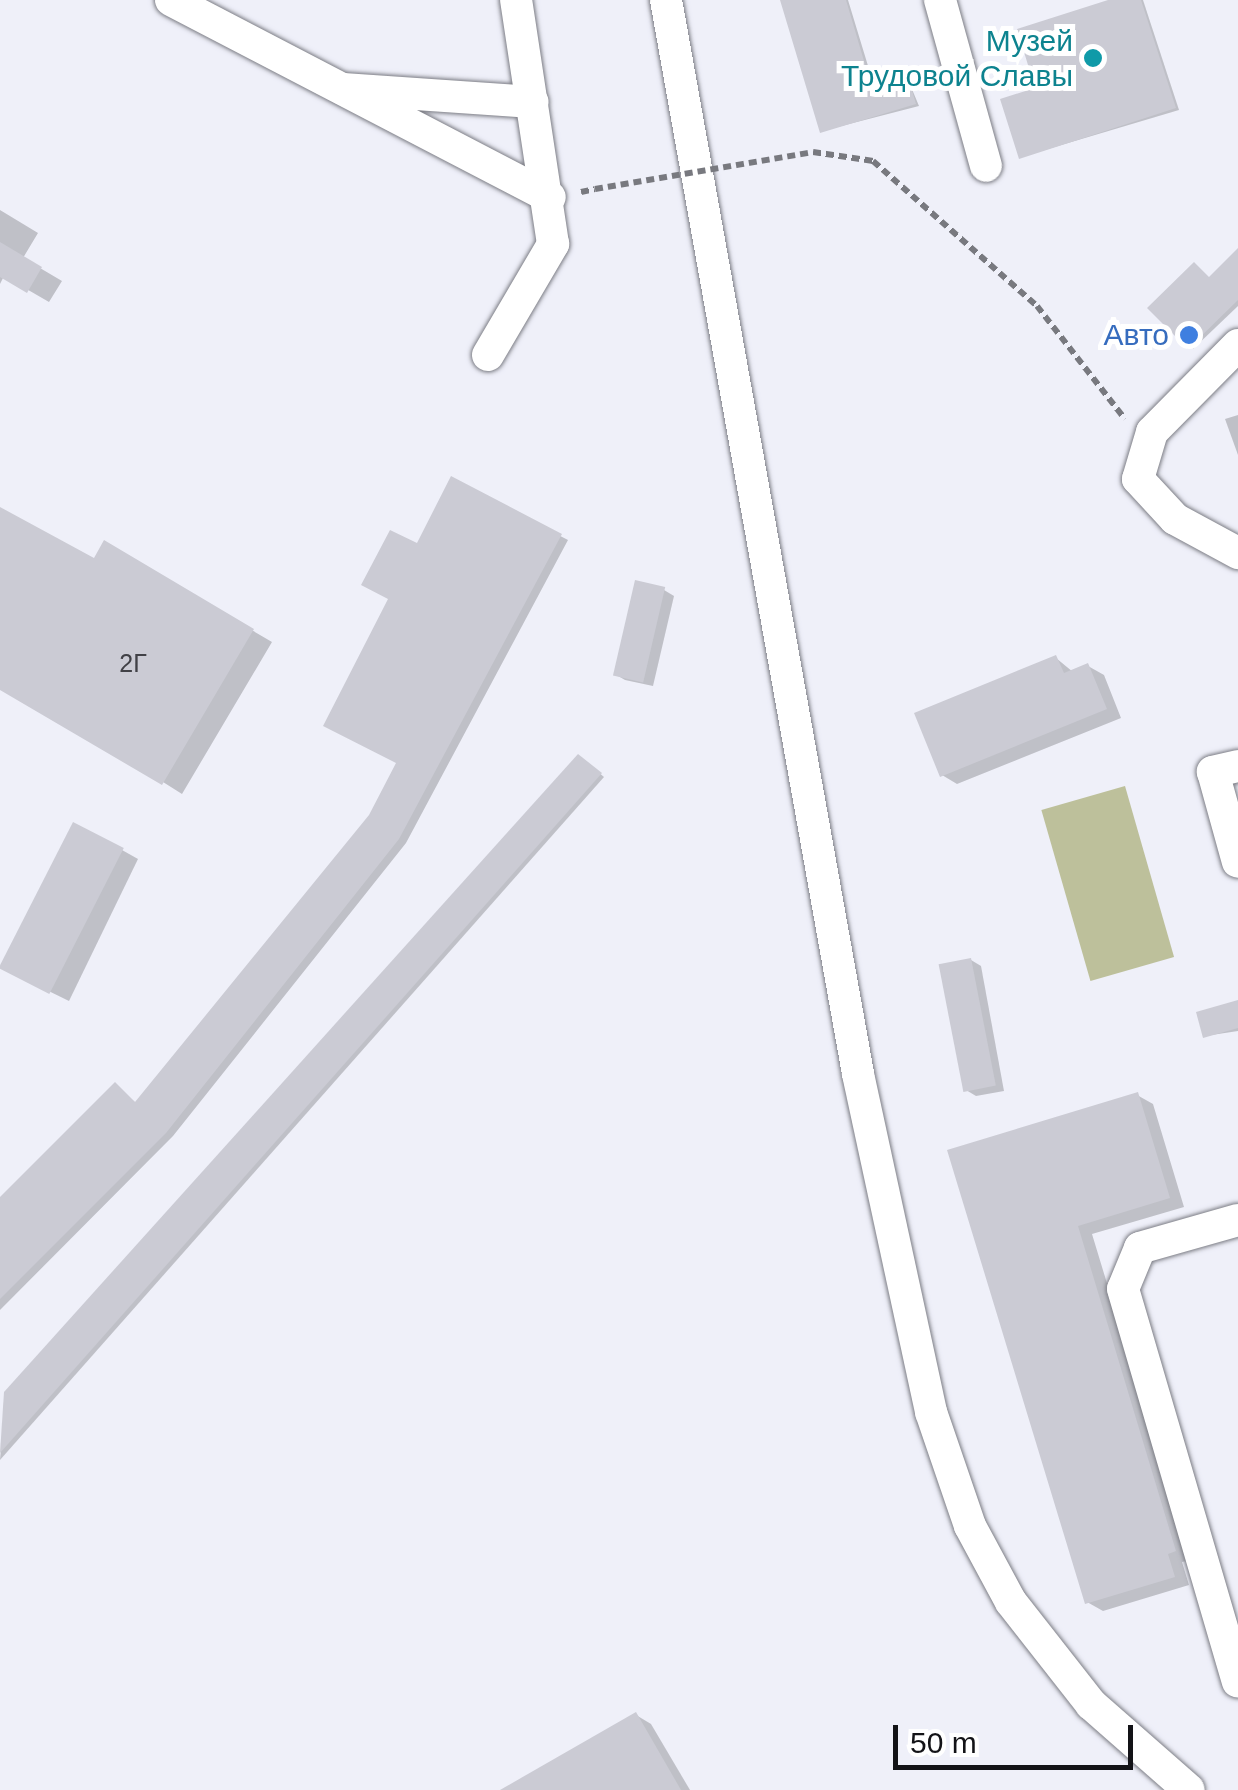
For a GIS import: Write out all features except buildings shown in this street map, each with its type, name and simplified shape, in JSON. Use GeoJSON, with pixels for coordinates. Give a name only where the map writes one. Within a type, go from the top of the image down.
{"type":"FeatureCollection","features":[{"type":"Feature","properties":{"kind":"street"},"geometry":{"type":"LineString","coordinates":[[171,0],[331,88],[550,197]]}},
{"type":"Feature","properties":{"kind":"street"},"geometry":{"type":"LineString","coordinates":[[488,355],[554,244],[550,197],[516,0]]}},
{"type":"Feature","properties":{"kind":"street"},"geometry":{"type":"LineString","coordinates":[[666,0],[858,1074],[931,1412],[970,1526],[1011,1602],[1091,1704],[1189,1790]]}},
{"type":"Feature","properties":{"kind":"street"},"geometry":{"type":"LineString","coordinates":[[940,0],[986,166]]}},
{"type":"Feature","properties":{"kind":"street"},"geometry":{"type":"LineString","coordinates":[[331,88],[533,102]]}},
{"type":"Feature","properties":{"kind":"street"},"geometry":{"type":"LineString","coordinates":[[1238,345],[1144,443],[1138,480],[1150,497],[1238,554]]}},
{"type":"Feature","properties":{"kind":"street"},"geometry":{"type":"LineString","coordinates":[[1238,766],[1212,772],[1238,862]]}},
{"type":"Feature","properties":{"kind":"street"},"geometry":{"type":"LineString","coordinates":[[1238,1220],[1140,1248],[1123,1288],[1238,1681]]}},
{"type":"Feature","properties":{"kind":"path"},"geometry":{"type":"LineString","coordinates":[[596,189],[813,152],[873,160],[1037,306],[1144,443]]}},
{"type":"Feature","properties":{"kind":"green space"},"geometry":{"type":"Polygon","coordinates":[[[1125,786],[1174,957],[1090,981],[1041,810],[1125,786]]]}},
{"type":"Feature","properties":{"kind":"place","name":"Музей Трудовой Славы"},"geometry":{"type":"Point","coordinates":[1093,58]}},
{"type":"Feature","properties":{"kind":"place","name":"Авто"},"geometry":{"type":"Point","coordinates":[1189,335]}}]}
